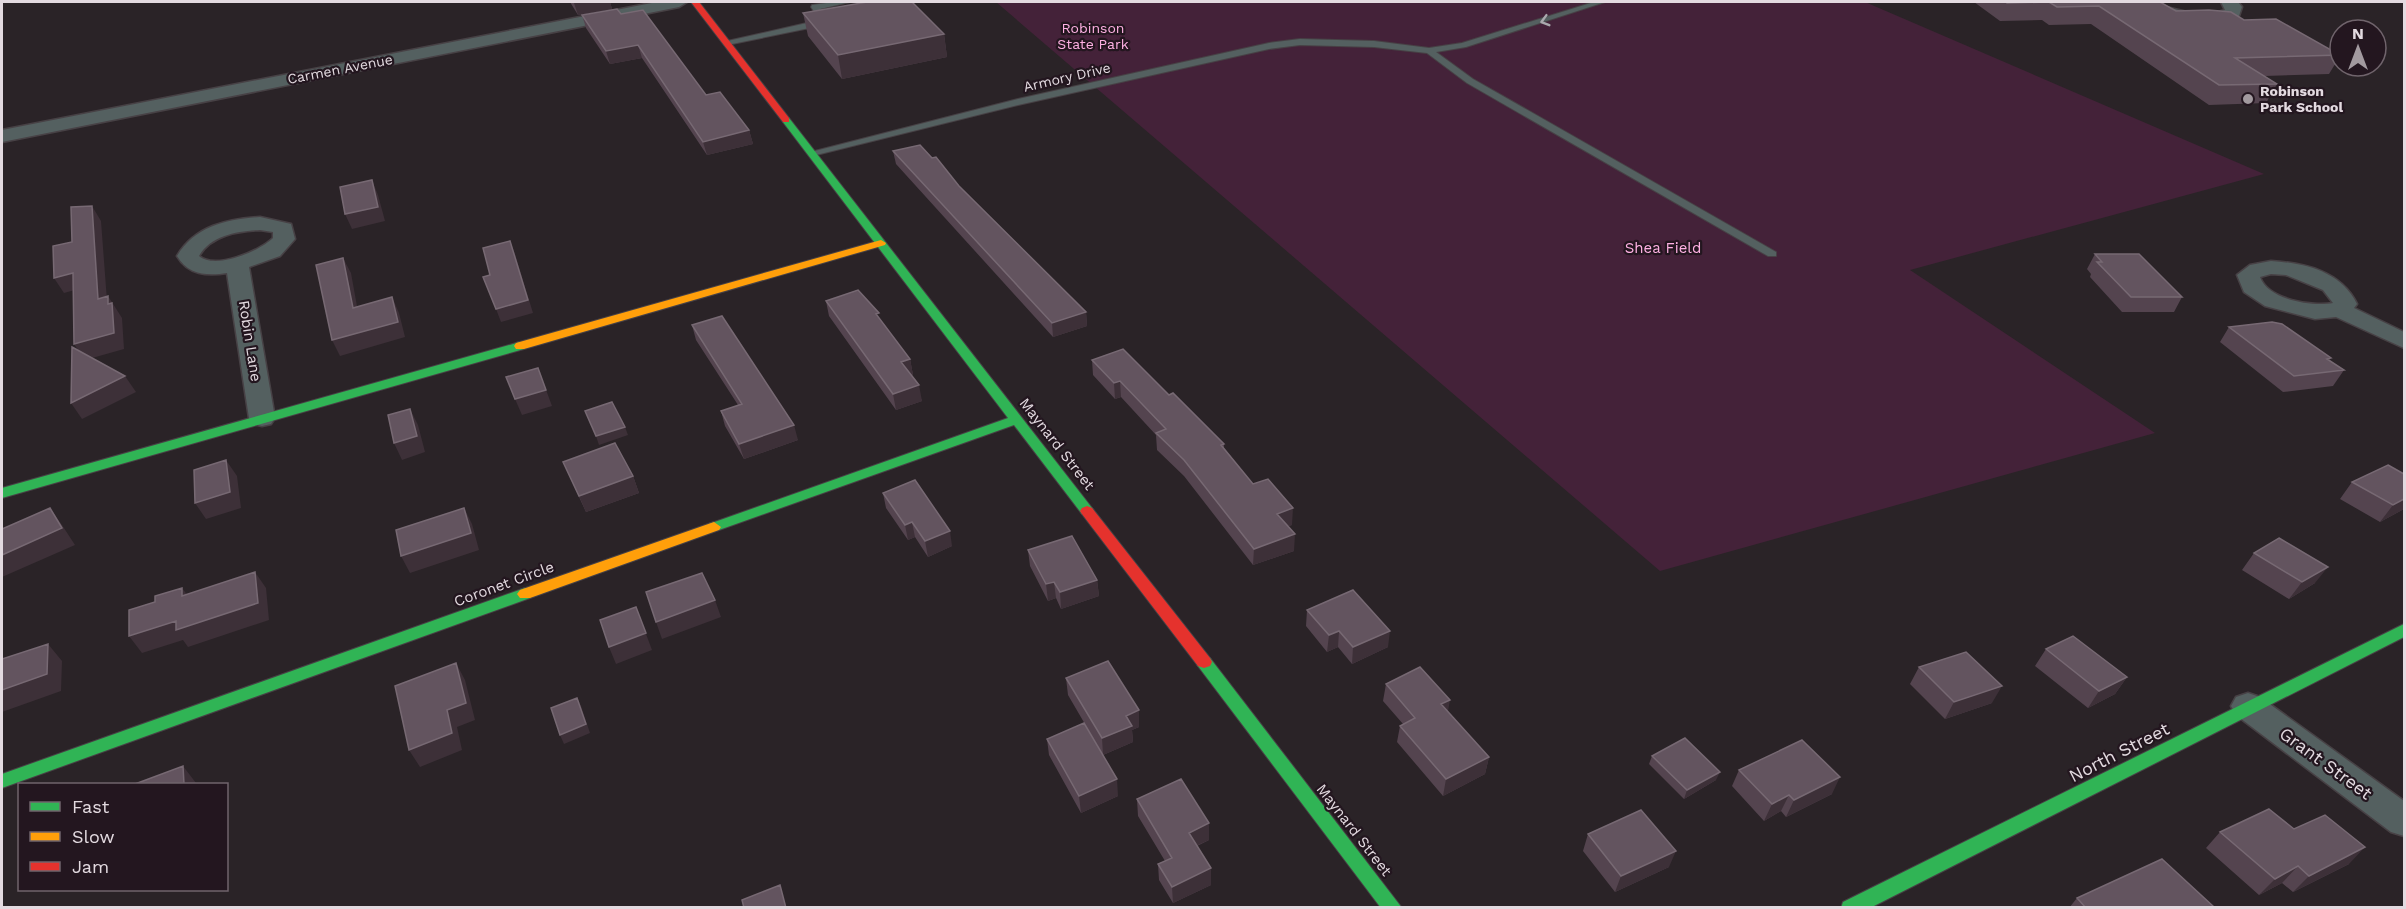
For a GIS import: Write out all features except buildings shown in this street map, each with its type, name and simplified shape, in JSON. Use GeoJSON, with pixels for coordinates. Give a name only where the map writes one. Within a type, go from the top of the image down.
{"type":"FeatureCollection","features":[{"type":"Feature","properties":{"kind":"street","name":"Carmen Avenue"},"geometry":{"type":"LineString","coordinates":[[2,136],[680,2]]}},
{"type":"Feature","properties":{"kind":"street","name":"Maynard Street"},"geometry":{"type":"LineString","coordinates":[[695,2],[1393,908]]}},
{"type":"Feature","properties":{"kind":"street"},"geometry":{"type":"LineString","coordinates":[[2138,2],[2164,12],[2206,18],[2233,13],[2234,7],[2229,2]]}},
{"type":"Feature","properties":{"kind":"street"},"geometry":{"type":"LineString","coordinates":[[2,493],[881,243]]}},
{"type":"Feature","properties":{"kind":"street","name":"Robin Lane"},"geometry":{"type":"LineString","coordinates":[[237,264],[262,418]]}},
{"type":"Feature","properties":{"kind":"street"},"geometry":{"type":"LineString","coordinates":[[2339,310],[2404,341]]}},
{"type":"Feature","properties":{"kind":"street","name":"Coronet Circle"},"geometry":{"type":"LineString","coordinates":[[2,781],[1017,418]]}},
{"type":"Feature","properties":{"kind":"street","name":"North Street"},"geometry":{"type":"LineString","coordinates":[[1850,908],[2248,706],[2404,630]]}},
{"type":"Feature","properties":{"kind":"street","name":"Grant Street"},"geometry":{"type":"LineString","coordinates":[[2248,706],[2404,820]]}},
{"type":"Feature","properties":{"kind":"lane"},"geometry":{"type":"LineString","coordinates":[[826,21],[815,7],[846,2]]}},
{"type":"Feature","properties":{"kind":"lane"},"geometry":{"type":"LineString","coordinates":[[1429,51],[1463,45],[1601,2]]}},
{"type":"Feature","properties":{"kind":"lane"},"geometry":{"type":"LineString","coordinates":[[727,42],[838,19]]}},
{"type":"Feature","properties":{"kind":"lane","name":"Armory Drive"},"geometry":{"type":"LineString","coordinates":[[812,153],[1018,102],[1258,48],[1300,42],[1374,44],[1429,51]]}},
{"type":"Feature","properties":{"kind":"lane"},"geometry":{"type":"LineString","coordinates":[[1429,51],[1470,81],[1772,254]]}},
{"type":"Feature","properties":{"kind":"green space","name":"Shea Field"},"geometry":{"type":"Polygon","coordinates":[[[996,2],[1865,2],[2264,174],[1910,270],[2155,433],[1660,571],[996,2]]]}},
{"type":"Feature","properties":{"kind":"traffic: fast"},"geometry":{"type":"LineString","coordinates":[[786,120],[1087,511]]}},
{"type":"Feature","properties":{"kind":"traffic: fast"},"geometry":{"type":"LineString","coordinates":[[2,493],[520,346]]}},
{"type":"Feature","properties":{"kind":"traffic: fast"},"geometry":{"type":"LineString","coordinates":[[714,527],[1017,419]]}},
{"type":"Feature","properties":{"kind":"traffic: fast"},"geometry":{"type":"LineString","coordinates":[[2,781],[525,594]]}},
{"type":"Feature","properties":{"kind":"traffic: fast"},"geometry":{"type":"LineString","coordinates":[[1850,908],[2404,630]]}},
{"type":"Feature","properties":{"kind":"traffic: fast"},"geometry":{"type":"LineString","coordinates":[[1204,662],[1393,908]]}},
{"type":"Feature","properties":{"kind":"traffic: slow"},"geometry":{"type":"LineString","coordinates":[[520,346],[881,243]]}},
{"type":"Feature","properties":{"kind":"traffic: slow"},"geometry":{"type":"LineString","coordinates":[[525,594],[714,527]]}},
{"type":"Feature","properties":{"kind":"traffic: jam"},"geometry":{"type":"LineString","coordinates":[[695,2],[786,120]]}},
{"type":"Feature","properties":{"kind":"traffic: jam"},"geometry":{"type":"LineString","coordinates":[[1087,511],[1204,662]]}},
{"type":"Feature","properties":{"kind":"place","name":"Robinson Park School"},"geometry":{"type":"Point","coordinates":[2248,99]}},
{"type":"Feature","properties":{"kind":"park label","name":"Robinson State Park"},"geometry":{"type":"Point","coordinates":[1093,36]}}]}
